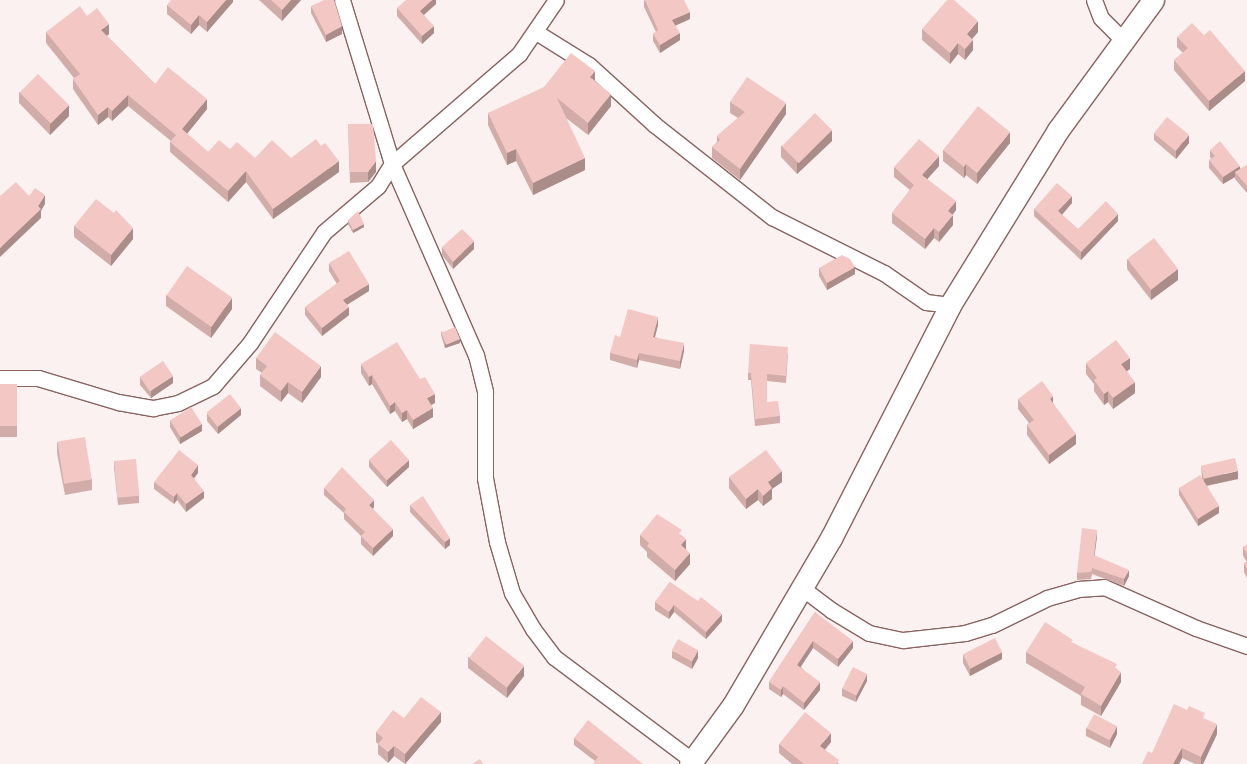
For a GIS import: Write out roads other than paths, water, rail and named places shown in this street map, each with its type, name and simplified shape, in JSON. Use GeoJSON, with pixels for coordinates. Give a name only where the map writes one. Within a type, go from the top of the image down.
{"type":"FeatureCollection","features":[{"type":"Feature","properties":{"kind":"main road"},"geometry":{"type":"LineString","coordinates":[[691,762],[733,706],[831,538],[950,305],[1058,130],[1153,0]]}},
{"type":"Feature","properties":{"kind":"street"},"geometry":{"type":"LineString","coordinates":[[342,0],[392,164],[476,354],[485,392],[485,478],[497,542],[512,593],[533,629],[554,657],[691,762]]}},
{"type":"Feature","properties":{"kind":"street"},"geometry":{"type":"LineString","coordinates":[[0,378],[38,378],[118,402],[153,408],[178,403],[213,386],[250,343],[324,232],[378,186],[392,164],[519,54],[536,32],[556,0]]}},
{"type":"Feature","properties":{"kind":"street"},"geometry":{"type":"LineString","coordinates":[[1094,0],[1101,18],[1124,41]]}},
{"type":"Feature","properties":{"kind":"street"},"geometry":{"type":"LineString","coordinates":[[536,32],[589,65],[655,125],[772,217],[884,274],[926,302],[950,305]]}},
{"type":"Feature","properties":{"kind":"street"},"geometry":{"type":"LineString","coordinates":[[802,588],[831,610],[870,633],[903,640],[965,633],[992,625],[1047,598],[1078,589],[1104,588],[1196,628],[1247,646]]}}]}
